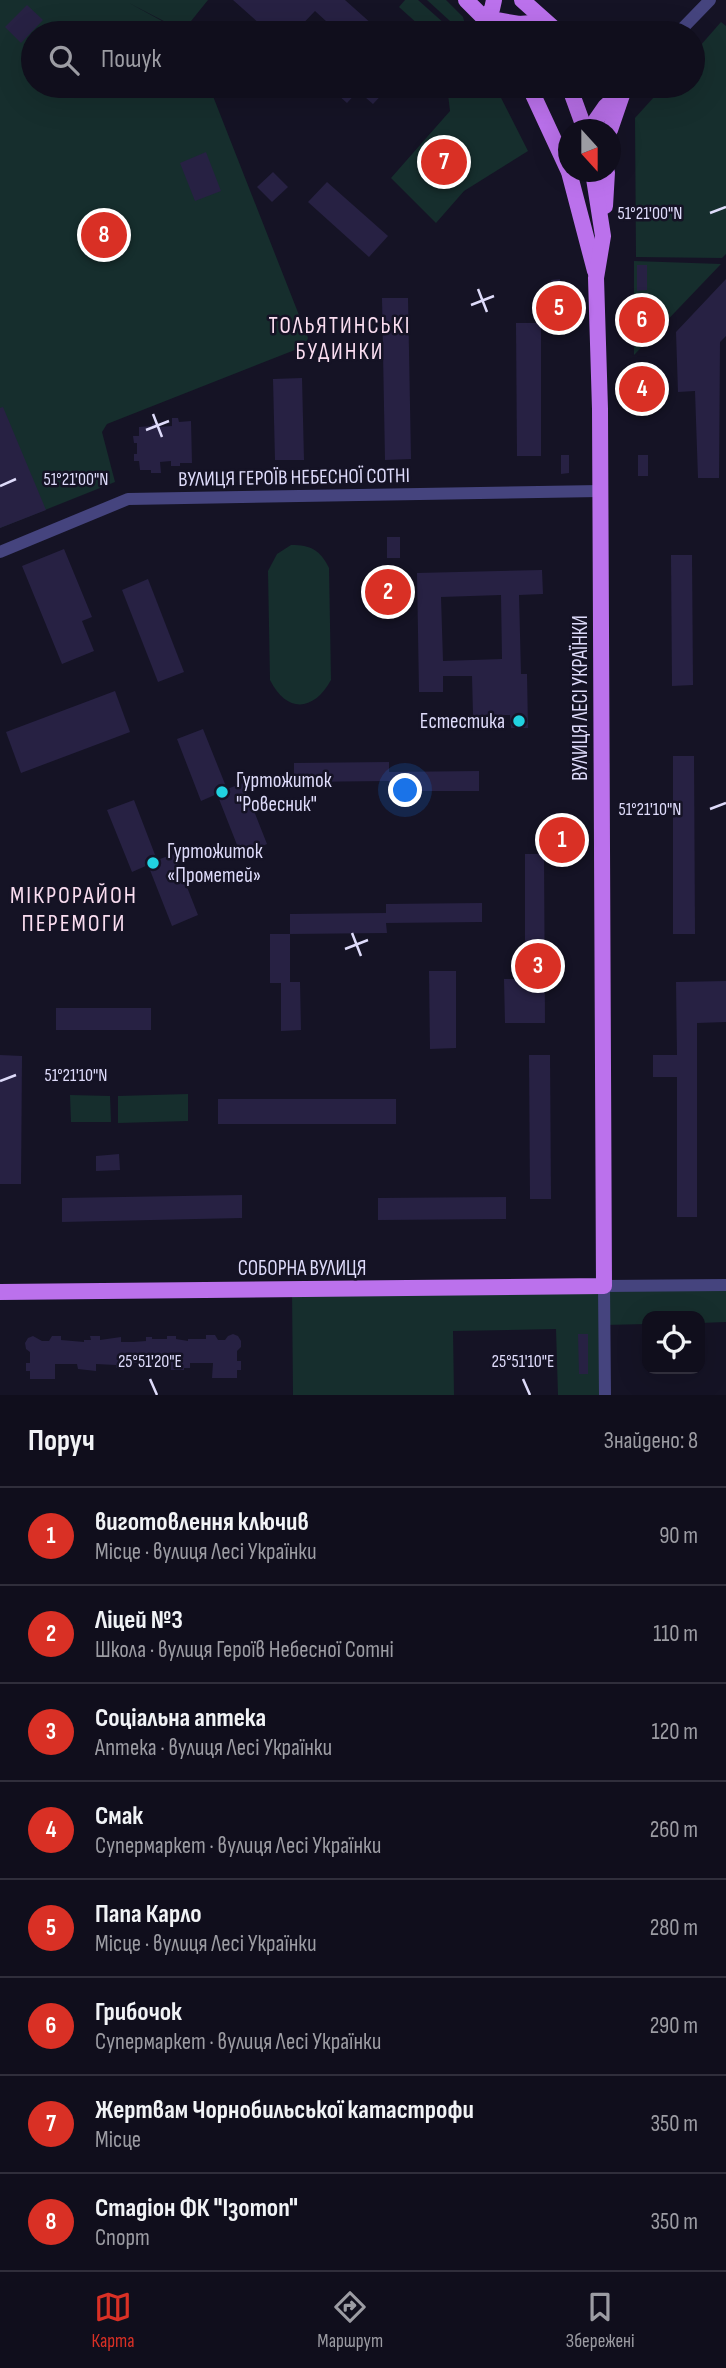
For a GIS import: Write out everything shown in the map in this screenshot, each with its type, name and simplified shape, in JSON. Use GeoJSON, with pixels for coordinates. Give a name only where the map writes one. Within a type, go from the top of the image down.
{"type":"FeatureCollection","features":[{"type":"Feature","properties":{"kind":"main road"},"geometry":{"type":"LineString","coordinates":[[466,0],[488,21]]}},
{"type":"Feature","properties":{"kind":"main road"},"geometry":{"type":"LineString","coordinates":[[485,18],[492,9],[494,0]]}},
{"type":"Feature","properties":{"kind":"main road"},"geometry":{"type":"LineString","coordinates":[[522,0],[541,21]]}},
{"type":"Feature","properties":{"kind":"main road"},"geometry":{"type":"LineString","coordinates":[[485,18],[502,21]]}},
{"type":"Feature","properties":{"kind":"main road"},"geometry":{"type":"LineString","coordinates":[[535,98],[558,147]]}},
{"type":"Feature","properties":{"kind":"main road"},"geometry":{"type":"LineString","coordinates":[[574,98],[582,119]]}},
{"type":"Feature","properties":{"kind":"main road"},"geometry":{"type":"LineString","coordinates":[[596,119],[615,98]]}},
{"type":"Feature","properties":{"kind":"main road"},"geometry":{"type":"LineString","coordinates":[[614,119],[622,98]]}},
{"type":"Feature","properties":{"kind":"main road"},"geometry":{"type":"LineString","coordinates":[[572,182],[596,278]]}},
{"type":"Feature","properties":{"kind":"main road"},"geometry":{"type":"LineString","coordinates":[[595,182],[603,236]]}},
{"type":"Feature","properties":{"kind":"main road"},"geometry":{"type":"LineString","coordinates":[[596,278],[603,236],[606,182]]}},
{"type":"Feature","properties":{"kind":"main road","name":"ВУЛИЦЯ ЛЕСІ УКРАЇНКИ"},"geometry":{"type":"LineString","coordinates":[[596,278],[600,491],[604,1286]]}},
{"type":"Feature","properties":{"kind":"main road","name":"СОБОРНА ВУЛИЦЯ"},"geometry":{"type":"LineString","coordinates":[[0,1292],[604,1286]]}},
{"type":"Feature","properties":{"kind":"street"},"geometry":{"type":"LineString","coordinates":[[690,21],[710,0]]}},
{"type":"Feature","properties":{"kind":"street","name":"ВУЛИЦЯ ГЕРОЇВ НЕБЕСНОЇ СОТНІ"},"geometry":{"type":"LineString","coordinates":[[0,552],[128,499],[600,491]]}},
{"type":"Feature","properties":{"kind":"street"},"geometry":{"type":"LineString","coordinates":[[605,1395],[604,1286],[726,1285]]}},
{"type":"Feature","properties":{"kind":"green space"},"geometry":{"type":"Polygon","coordinates":[[[0,0],[208,0],[191,21],[164,21],[129,3],[162,21],[21,21],[21,98],[214,98],[308,338],[305,346],[107,424],[102,432],[115,482],[0,528],[0,0]]]}},
{"type":"Feature","properties":{"kind":"green space"},"geometry":{"type":"Polygon","coordinates":[[[405,0],[418,0],[442,21],[415,21],[399,7],[405,0]]]}},
{"type":"Feature","properties":{"kind":"green space"},"geometry":{"type":"Polygon","coordinates":[[[427,0],[446,0],[464,21],[450,21],[427,0]]]}},
{"type":"Feature","properties":{"kind":"green space"},"geometry":{"type":"Polygon","coordinates":[[[721,22],[726,26],[726,254],[722,258],[636,257],[635,118],[653,98],[705,98],[705,40],[721,22]]]}},
{"type":"Feature","properties":{"kind":"green space"},"geometry":{"type":"Polygon","coordinates":[[[448,98],[501,98],[528,151],[464,191],[436,223],[391,178],[450,111],[448,98]]]}},
{"type":"Feature","properties":{"kind":"green space"},"geometry":{"type":"Polygon","coordinates":[[[634,261],[721,264],[634,355],[634,261]]]}},
{"type":"Feature","properties":{"kind":"green space"},"geometry":{"type":"Polygon","coordinates":[[[291,545],[314,550],[329,568],[331,680],[317,698],[300,704],[284,699],[270,680],[268,571],[277,554],[291,545]]]}},
{"type":"Feature","properties":{"kind":"green space"},"geometry":{"type":"Polygon","coordinates":[[[188,1094],[188,1121],[118,1123],[118,1096],[188,1094]]]}},
{"type":"Feature","properties":{"kind":"green space"},"geometry":{"type":"Polygon","coordinates":[[[70,1095],[110,1096],[111,1122],[71,1122],[70,1095]]]}},
{"type":"Feature","properties":{"kind":"green space"},"geometry":{"type":"Polygon","coordinates":[[[726,1285],[726,1322],[705,1323],[705,1311],[642,1311],[642,1324],[605,1325],[605,1395],[558,1395],[556,1329],[453,1331],[454,1395],[293,1395],[292,1289],[726,1285]]]}},
{"type":"Feature","properties":{"kind":"building"},"geometry":{"type":"Polygon","coordinates":[[[233,0],[345,0],[369,21],[326,21],[315,11],[305,21],[257,21],[233,0]]]}},
{"type":"Feature","properties":{"kind":"building"},"geometry":{"type":"Polygon","coordinates":[[[27,5],[43,20],[21,21],[21,43],[5,27],[27,5]]]}},
{"type":"Feature","properties":{"kind":"building"},"geometry":{"type":"Polygon","coordinates":[[[366,98],[379,98],[373,104],[366,98]]]}},
{"type":"Feature","properties":{"kind":"building"},"geometry":{"type":"Polygon","coordinates":[[[206,152],[221,191],[195,201],[180,163],[206,152]]]}},
{"type":"Feature","properties":{"kind":"building"},"geometry":{"type":"Polygon","coordinates":[[[273,172],[288,187],[272,202],[257,187],[273,172]]]}},
{"type":"Feature","properties":{"kind":"building"},"geometry":{"type":"Polygon","coordinates":[[[327,182],[388,236],[369,257],[308,202],[327,182]]]}},
{"type":"Feature","properties":{"kind":"building"},"geometry":{"type":"Polygon","coordinates":[[[637,265],[647,265],[647,290],[637,291],[637,265]]]}},
{"type":"Feature","properties":{"kind":"building"},"geometry":{"type":"Polygon","coordinates":[[[560,279],[562,296],[552,297],[551,280],[560,279]]]}},
{"type":"Feature","properties":{"kind":"building"},"geometry":{"type":"Polygon","coordinates":[[[726,279],[726,336],[720,342],[719,478],[698,478],[695,391],[678,392],[676,332],[726,279]]]}},
{"type":"Feature","properties":{"kind":"building"},"geometry":{"type":"Polygon","coordinates":[[[382,298],[408,298],[411,459],[385,460],[382,298]]]}},
{"type":"Feature","properties":{"kind":"building"},"geometry":{"type":"Polygon","coordinates":[[[563,302],[564,313],[554,314],[553,303],[563,302]]]}},
{"type":"Feature","properties":{"kind":"building"},"geometry":{"type":"Polygon","coordinates":[[[637,302],[647,302],[648,338],[638,338],[637,302]]]}},
{"type":"Feature","properties":{"kind":"building"},"geometry":{"type":"Polygon","coordinates":[[[516,323],[541,323],[541,456],[517,456],[516,323]]]}},
{"type":"Feature","properties":{"kind":"building"},"geometry":{"type":"Polygon","coordinates":[[[302,378],[304,460],[275,460],[273,379],[302,378]]]}},
{"type":"Feature","properties":{"kind":"building"},"geometry":{"type":"Polygon","coordinates":[[[3,407],[46,510],[0,528],[0,408],[3,407]]]}},
{"type":"Feature","properties":{"kind":"building"},"geometry":{"type":"Polygon","coordinates":[[[172,418],[178,418],[179,422],[191,421],[192,463],[171,466],[171,461],[160,462],[161,473],[140,470],[139,461],[134,461],[137,443],[134,443],[133,436],[139,436],[139,427],[158,423],[158,427],[172,426],[172,418]]]}},
{"type":"Feature","properties":{"kind":"building"},"geometry":{"type":"Polygon","coordinates":[[[561,455],[569,455],[569,473],[561,474],[561,455]]]}},
{"type":"Feature","properties":{"kind":"building"},"geometry":{"type":"Polygon","coordinates":[[[638,455],[648,455],[648,476],[638,476],[638,455]]]}},
{"type":"Feature","properties":{"kind":"building"},"geometry":{"type":"Polygon","coordinates":[[[387,537],[400,537],[400,558],[387,558],[387,537]]]}},
{"type":"Feature","properties":{"kind":"building"},"geometry":{"type":"Polygon","coordinates":[[[64,549],[92,617],[82,621],[94,651],[62,664],[22,566],[64,549]]]}},
{"type":"Feature","properties":{"kind":"building"},"geometry":{"type":"Polygon","coordinates":[[[671,555],[692,555],[693,685],[672,686],[671,555]]]}},
{"type":"Feature","properties":{"kind":"building"},"geometry":{"type":"Polygon","coordinates":[[[542,570],[543,594],[519,595],[521,674],[527,674],[528,728],[511,728],[510,715],[473,715],[472,676],[443,676],[443,692],[419,692],[417,573],[542,570]],[[501,595],[441,597],[443,661],[502,659],[501,595]]]}},
{"type":"Feature","properties":{"kind":"building"},"geometry":{"type":"Polygon","coordinates":[[[148,579],[184,672],[158,682],[122,590],[148,579]]]}},
{"type":"Feature","properties":{"kind":"building"},"geometry":{"type":"Polygon","coordinates":[[[115,691],[130,732],[21,773],[6,732],[115,691]]]}},
{"type":"Feature","properties":{"kind":"building","name":"Гуртожиток \"Ровесник\""},"geometry":{"type":"Polygon","coordinates":[[[203,729],[227,789],[243,783],[267,844],[241,855],[217,794],[201,801],[177,739],[203,729]]]}},
{"type":"Feature","properties":{"kind":"building"},"geometry":{"type":"Polygon","coordinates":[[[673,756],[694,756],[695,934],[673,934],[673,756]]]}},
{"type":"Feature","properties":{"kind":"building"},"geometry":{"type":"Polygon","coordinates":[[[389,762],[389,772],[479,771],[479,791],[389,791],[389,781],[294,782],[294,763],[389,762]]]}},
{"type":"Feature","properties":{"kind":"building","name":"Гуртожиток «Прометей»"},"geometry":{"type":"Polygon","coordinates":[[[134,800],[157,860],[174,854],[198,915],[172,926],[148,865],[132,872],[107,810],[134,800]]]}},
{"type":"Feature","properties":{"kind":"building"},"geometry":{"type":"Polygon","coordinates":[[[525,854],[544,854],[545,1023],[505,1023],[504,979],[525,979],[525,854]]]}},
{"type":"Feature","properties":{"kind":"building"},"geometry":{"type":"Polygon","coordinates":[[[482,903],[482,922],[386,923],[387,933],[290,934],[290,914],[386,913],[386,904],[482,903]]]}},
{"type":"Feature","properties":{"kind":"building"},"geometry":{"type":"Polygon","coordinates":[[[270,934],[290,934],[290,982],[300,982],[301,1030],[281,1031],[281,983],[270,983],[270,934]]]}},
{"type":"Feature","properties":{"kind":"building"},"geometry":{"type":"Polygon","coordinates":[[[429,971],[456,971],[456,1048],[430,1049],[429,971]]]}},
{"type":"Feature","properties":{"kind":"building"},"geometry":{"type":"Polygon","coordinates":[[[726,981],[726,1022],[697,1023],[697,1217],[677,1217],[677,1077],[653,1077],[653,1055],[677,1055],[676,982],[726,981]]]}},
{"type":"Feature","properties":{"kind":"building"},"geometry":{"type":"Polygon","coordinates":[[[56,1008],[151,1008],[151,1030],[56,1030],[56,1008]]]}},
{"type":"Feature","properties":{"kind":"building"},"geometry":{"type":"Polygon","coordinates":[[[0,1055],[22,1056],[21,1184],[0,1184],[0,1055]]]}},
{"type":"Feature","properties":{"kind":"building"},"geometry":{"type":"Polygon","coordinates":[[[529,1055],[550,1055],[551,1199],[530,1199],[529,1055]]]}},
{"type":"Feature","properties":{"kind":"building"},"geometry":{"type":"Polygon","coordinates":[[[218,1099],[396,1099],[396,1124],[218,1124],[218,1099]]]}},
{"type":"Feature","properties":{"kind":"building"},"geometry":{"type":"Polygon","coordinates":[[[119,1154],[120,1170],[96,1171],[96,1156],[119,1154]]]}},
{"type":"Feature","properties":{"kind":"building"},"geometry":{"type":"Polygon","coordinates":[[[242,1195],[242,1218],[62,1222],[62,1198],[242,1195]]]}},
{"type":"Feature","properties":{"kind":"building"},"geometry":{"type":"Polygon","coordinates":[[[506,1197],[506,1219],[378,1220],[378,1198],[506,1197]]]}},
{"type":"Feature","properties":{"kind":"building"},"geometry":{"type":"Polygon","coordinates":[[[233,1334],[241,1341],[237,1361],[241,1361],[241,1370],[237,1370],[237,1378],[212,1378],[213,1363],[190,1363],[190,1368],[184,1370],[171,1370],[171,1364],[151,1364],[151,1368],[139,1368],[139,1363],[128,1363],[128,1368],[116,1368],[116,1365],[96,1364],[96,1371],[78,1369],[77,1364],[55,1364],[55,1379],[30,1379],[30,1371],[26,1371],[26,1363],[30,1363],[30,1352],[25,1343],[33,1336],[42,1341],[49,1341],[52,1336],[61,1336],[61,1340],[84,1342],[91,1340],[90,1336],[100,1336],[100,1340],[121,1337],[121,1342],[133,1342],[146,1341],[146,1337],[167,1339],[167,1336],[188,1341],[206,1339],[206,1335],[215,1335],[218,1340],[225,1340],[233,1334]]]}},
{"type":"Feature","properties":{"kind":"building"},"geometry":{"type":"Polygon","coordinates":[[[578,1334],[588,1334],[588,1374],[579,1374],[578,1334]]]}},
{"type":"Feature","properties":{"kind":"place","name":"Жертвам Чорнобильської катастрофи"},"geometry":{"type":"Point","coordinates":[444,162]}},
{"type":"Feature","properties":{"kind":"place","name":"Стадіон ФК \"Ізотоп\""},"geometry":{"type":"Point","coordinates":[104,235]}},
{"type":"Feature","properties":{"kind":"place","name":"Папа Карло"},"geometry":{"type":"Point","coordinates":[559,308]}},
{"type":"Feature","properties":{"kind":"place","name":"Грибочок"},"geometry":{"type":"Point","coordinates":[642,320]}},
{"type":"Feature","properties":{"kind":"place","name":"Смак"},"geometry":{"type":"Point","coordinates":[642,389]}},
{"type":"Feature","properties":{"kind":"place","name":"Ліцей №3"},"geometry":{"type":"Point","coordinates":[388,592]}},
{"type":"Feature","properties":{"kind":"place","name":"Естестика"},"geometry":{"type":"Point","coordinates":[519,721]}},
{"type":"Feature","properties":{"kind":"place","name":"Гуртожиток \"Ровесник\""},"geometry":{"type":"Point","coordinates":[222,792]}},
{"type":"Feature","properties":{"kind":"place","name":"виготовлення ключив"},"geometry":{"type":"Point","coordinates":[562,840]}},
{"type":"Feature","properties":{"kind":"place","name":"Гуртожиток «Прометей»"},"geometry":{"type":"Point","coordinates":[153,863]}},
{"type":"Feature","properties":{"kind":"place","name":"Соціальна аптека"},"geometry":{"type":"Point","coordinates":[538,966]}},
{"type":"Feature","properties":{"kind":"district","name":"ТОЛЬЯТИНСЬКІ БУДИНКИ"},"geometry":{"type":"Point","coordinates":[340,338]}},
{"type":"Feature","properties":{"kind":"district","name":"МІКРОРАЙОН ПЕРЕМОГИ"},"geometry":{"type":"Point","coordinates":[74,909]}}]}
